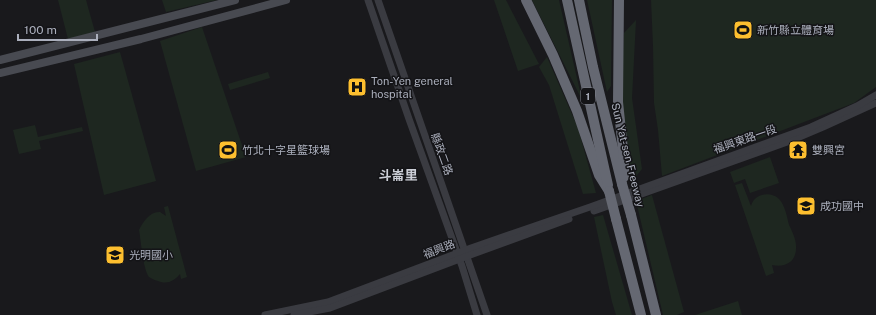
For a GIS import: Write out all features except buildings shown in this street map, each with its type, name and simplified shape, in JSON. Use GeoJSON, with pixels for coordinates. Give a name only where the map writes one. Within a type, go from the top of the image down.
{"type":"FeatureCollection","features":[{"type":"Feature","properties":{"kind":"highway"},"geometry":{"type":"LineString","coordinates":[[526,0],[553,55],[577,111],[599,175],[609,191]]}},
{"type":"Feature","properties":{"kind":"highway","name":"1"},"geometry":{"type":"LineString","coordinates":[[567,0],[608,180],[609,191],[641,315]]}},
{"type":"Feature","properties":{"kind":"highway","name":"Sun Yat-sen Freeway"},"geometry":{"type":"LineString","coordinates":[[579,0],[593,67],[656,315]]}},
{"type":"Feature","properties":{"kind":"highway"},"geometry":{"type":"LineString","coordinates":[[619,0],[618,102],[625,174],[622,184]]}},
{"type":"Feature","properties":{"kind":"main road"},"geometry":{"type":"LineString","coordinates":[[0,60],[235,0]]}},
{"type":"Feature","properties":{"kind":"main road"},"geometry":{"type":"LineString","coordinates":[[0,73],[286,0]]}},
{"type":"Feature","properties":{"kind":"street","name":"縣政二路"},"geometry":{"type":"LineString","coordinates":[[368,0],[458,256],[477,315]]}},
{"type":"Feature","properties":{"kind":"street","name":"縣政二路"},"geometry":{"type":"LineString","coordinates":[[378,0],[486,315]]}},
{"type":"Feature","properties":{"kind":"street","name":"福興東路一段"},"geometry":{"type":"LineString","coordinates":[[619,200],[715,161],[811,127],[857,106],[876,95]]}},
{"type":"Feature","properties":{"kind":"street","name":"福興東路一段"},"geometry":{"type":"LineString","coordinates":[[619,200],[790,140],[876,103]]}},
{"type":"Feature","properties":{"kind":"street","name":"福興路"},"geometry":{"type":"LineString","coordinates":[[265,315],[328,302],[619,200]]}},
{"type":"Feature","properties":{"kind":"street","name":"福興路"},"geometry":{"type":"LineString","coordinates":[[294,315],[330,308],[458,256]]}},
{"type":"Feature","properties":{"kind":"shaded area"},"geometry":{"type":"Polygon","coordinates":[[[58,0],[86,0],[95,32],[68,39],[58,0]]]}},
{"type":"Feature","properties":{"kind":"shaded area"},"geometry":{"type":"Polygon","coordinates":[[[162,0],[217,0],[166,12],[162,0]]]}},
{"type":"Feature","properties":{"kind":"shaded area"},"geometry":{"type":"Polygon","coordinates":[[[494,0],[506,0],[539,64],[518,71],[494,0]]]}},
{"type":"Feature","properties":{"kind":"shaded area"},"geometry":{"type":"Polygon","coordinates":[[[532,0],[559,0],[582,100],[532,0]]]}},
{"type":"Feature","properties":{"kind":"shaded area"},"geometry":{"type":"Polygon","coordinates":[[[587,0],[612,0],[611,86],[607,92],[587,0]]]}},
{"type":"Feature","properties":{"kind":"shaded area"},"geometry":{"type":"Polygon","coordinates":[[[651,0],[876,0],[876,87],[854,103],[662,176],[654,103],[651,0]]]}},
{"type":"Feature","properties":{"kind":"shaded area"},"geometry":{"type":"Polygon","coordinates":[[[636,20],[632,98],[642,169],[632,181],[621,94],[624,33],[636,20]]]}},
{"type":"Feature","properties":{"kind":"shaded area"},"geometry":{"type":"Polygon","coordinates":[[[202,27],[246,157],[196,171],[160,41],[202,27]]]}},
{"type":"Feature","properties":{"kind":"shaded area"},"geometry":{"type":"Polygon","coordinates":[[[120,52],[156,181],[104,195],[74,64],[120,52]]]}},
{"type":"Feature","properties":{"kind":"shaded area"},"geometry":{"type":"Polygon","coordinates":[[[547,57],[578,128],[596,193],[583,194],[549,85],[539,67],[547,57]]]}},
{"type":"Feature","properties":{"kind":"shaded area"},"geometry":{"type":"Polygon","coordinates":[[[268,72],[270,78],[230,90],[228,84],[268,72]]]}},
{"type":"Feature","properties":{"kind":"shaded area"},"geometry":{"type":"Polygon","coordinates":[[[35,125],[38,137],[82,127],[83,131],[39,141],[41,149],[19,154],[13,130],[35,125]]]}},
{"type":"Feature","properties":{"kind":"shaded area"},"geometry":{"type":"Polygon","coordinates":[[[770,157],[779,183],[750,193],[745,179],[734,183],[730,172],[770,157]]]}},
{"type":"Feature","properties":{"kind":"shaded area"},"geometry":{"type":"Polygon","coordinates":[[[742,183],[751,206],[754,200],[761,195],[768,194],[779,199],[787,215],[789,225],[794,235],[796,252],[792,260],[786,265],[772,265],[774,273],[766,276],[735,185],[742,183]]]}},
{"type":"Feature","properties":{"kind":"shaded area"},"geometry":{"type":"Polygon","coordinates":[[[652,195],[684,312],[677,315],[663,315],[636,201],[652,195]]]}},
{"type":"Feature","properties":{"kind":"shaded area"},"geometry":{"type":"Polygon","coordinates":[[[168,206],[187,277],[181,279],[180,274],[172,281],[164,282],[149,277],[147,273],[139,230],[153,213],[160,212],[166,216],[164,207],[168,206]]]}},
{"type":"Feature","properties":{"kind":"shaded area"},"geometry":{"type":"Polygon","coordinates":[[[603,215],[632,315],[616,315],[612,302],[594,217],[603,215]]]}},
{"type":"Feature","properties":{"kind":"shaded area"},"geometry":{"type":"Polygon","coordinates":[[[738,301],[742,315],[695,315],[738,301]]]}},
{"type":"Feature","properties":{"kind":"place","name":"新竹縣立體育場"},"geometry":{"type":"Point","coordinates":[743,30]}},
{"type":"Feature","properties":{"kind":"place","name":"Ton-Yen general hospital"},"geometry":{"type":"Point","coordinates":[357,87]}},
{"type":"Feature","properties":{"kind":"place","name":"竹北十字星籃球場"},"geometry":{"type":"Point","coordinates":[228,150]}},
{"type":"Feature","properties":{"kind":"place","name":"雙興宮"},"geometry":{"type":"Point","coordinates":[798,150]}},
{"type":"Feature","properties":{"kind":"place","name":"成功國中"},"geometry":{"type":"Point","coordinates":[806,206]}},
{"type":"Feature","properties":{"kind":"place","name":"光明國小"},"geometry":{"type":"Point","coordinates":[115,255]}},
{"type":"Feature","properties":{"kind":"district","name":"斗崙里"},"geometry":{"type":"Point","coordinates":[398,175]}}]}
